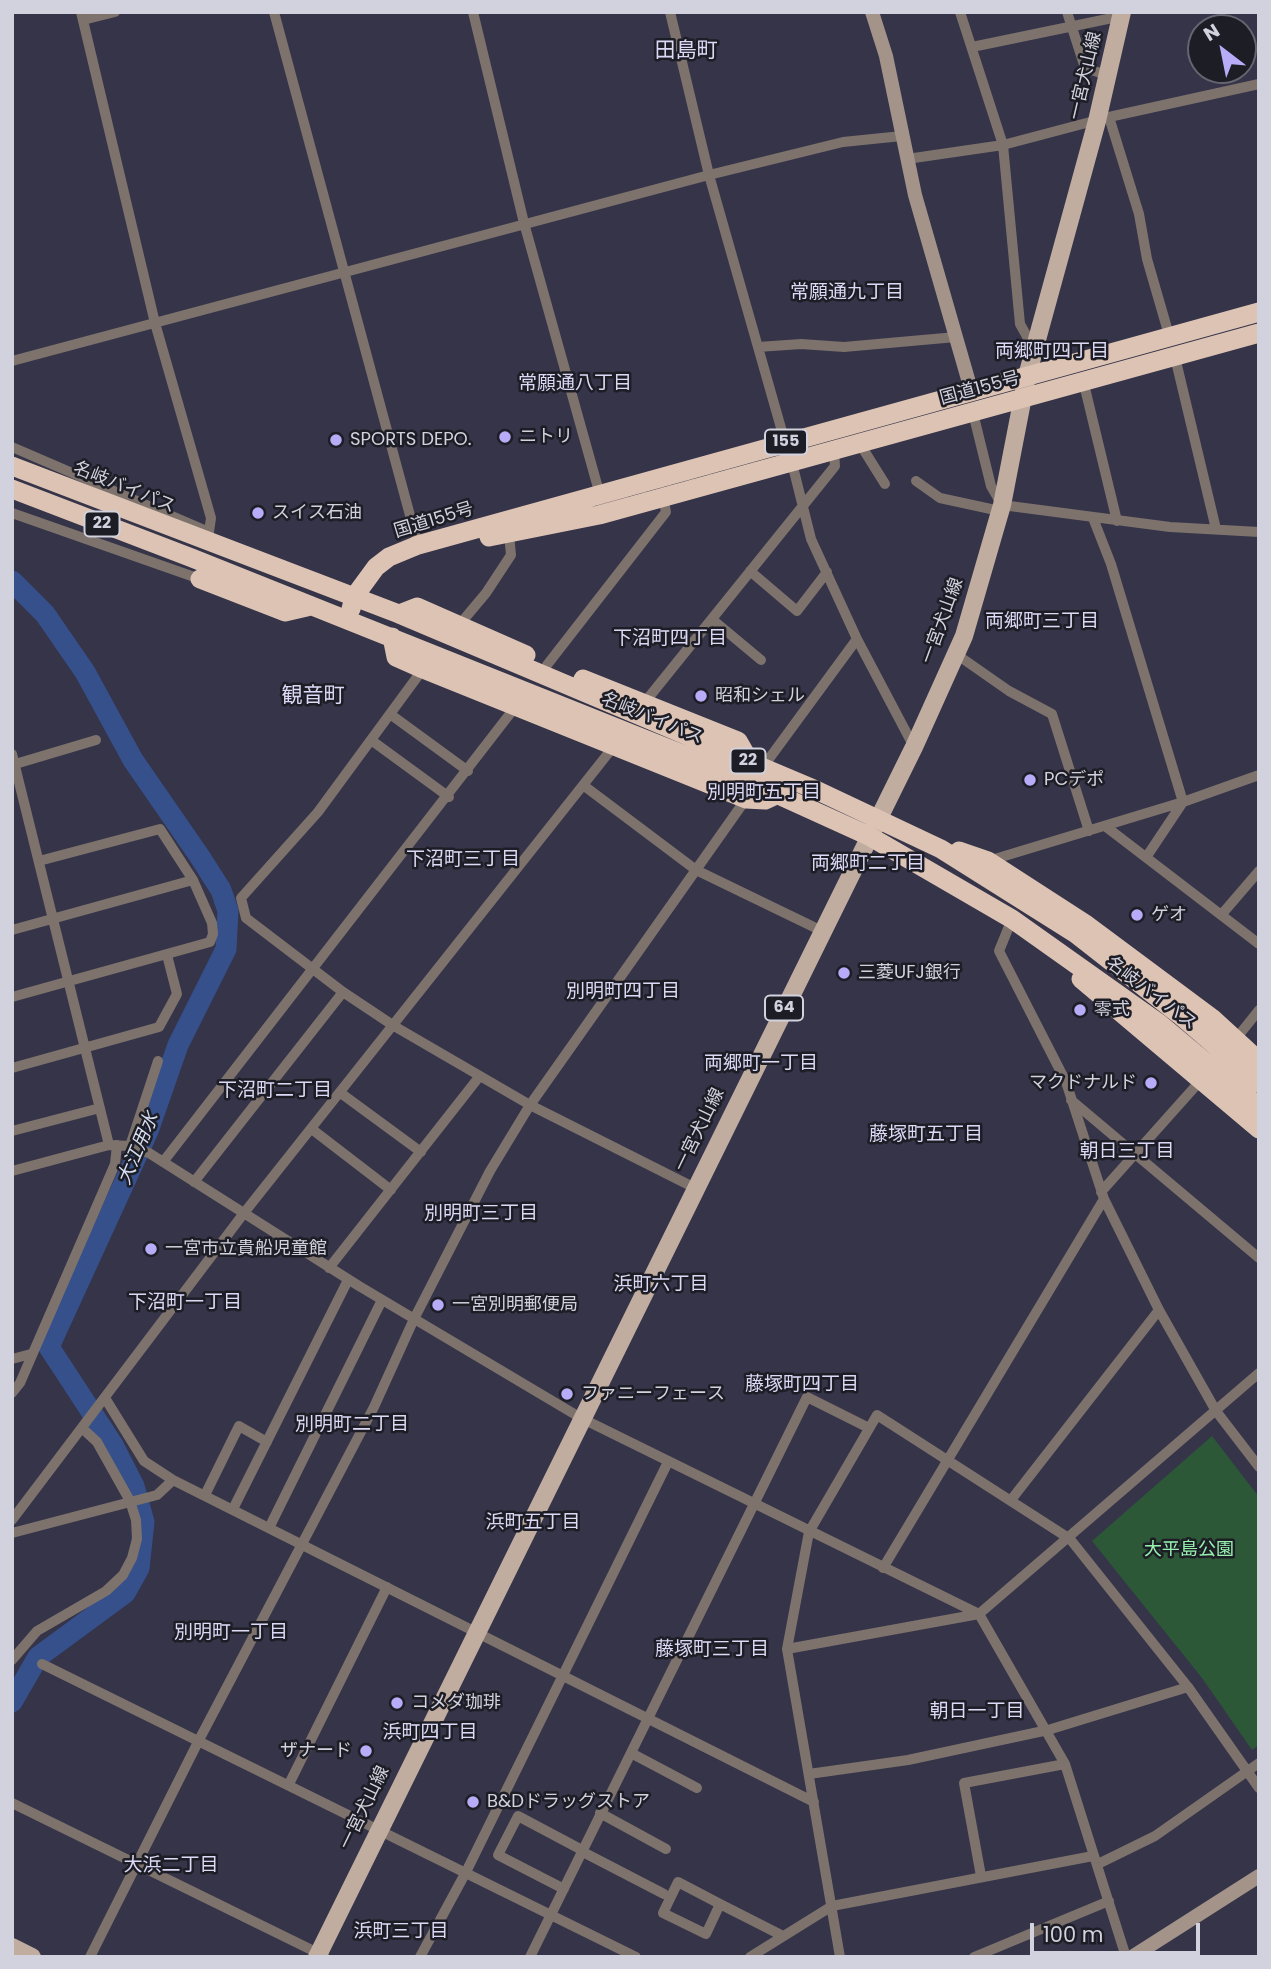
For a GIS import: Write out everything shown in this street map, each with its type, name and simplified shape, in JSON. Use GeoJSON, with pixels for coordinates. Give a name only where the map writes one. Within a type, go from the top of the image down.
{"type":"FeatureCollection","features":[{"type":"Feature","properties":{"kind":"highway","name":"国道155号"},"geometry":{"type":"LineString","coordinates":[[349,621],[364,581],[382,562],[418,545],[1259,312]]}},
{"type":"Feature","properties":{"kind":"highway","name":"国道155号"},"geometry":{"type":"LineString","coordinates":[[358,599],[382,569],[405,555],[509,534],[663,497],[1259,333]]}},
{"type":"Feature","properties":{"kind":"highway","name":"名岐バイパス"},"geometry":{"type":"LineString","coordinates":[[12,466],[399,614],[756,765],[874,827],[1012,919],[1160,1024],[1258,1106]]}},
{"type":"Feature","properties":{"kind":"highway","name":"名岐バイパス"},"geometry":{"type":"LineString","coordinates":[[12,489],[392,637],[778,794],[941,849],[1076,934],[1181,1016],[1259,1083]]}},
{"type":"Feature","properties":{"kind":"highway","name":"22"},"geometry":{"type":"LineString","coordinates":[[209,532],[223,548]]}},
{"type":"Feature","properties":{"kind":"highway","name":"22"},"geometry":{"type":"LineString","coordinates":[[200,579],[285,612],[311,606]]}},
{"type":"Feature","properties":{"kind":"highway","name":"22"},"geometry":{"type":"LineString","coordinates":[[399,614],[417,607],[547,665],[738,741],[756,765]]}},
{"type":"Feature","properties":{"kind":"highway","name":"22"},"geometry":{"type":"LineString","coordinates":[[392,637],[396,657],[423,669],[746,799],[765,800],[778,794]]}},
{"type":"Feature","properties":{"kind":"highway","name":"22"},"geometry":{"type":"LineString","coordinates":[[941,849],[970,853],[988,861],[1087,925],[1212,1018],[1259,1061]]}},
{"type":"Feature","properties":{"kind":"highway","name":"22"},"geometry":{"type":"LineString","coordinates":[[1062,954],[1086,985],[1259,1129]]}},
{"type":"Feature","properties":{"kind":"highway"},"geometry":{"type":"LineString","coordinates":[[1181,1016],[1212,1018]]}},
{"type":"Feature","properties":{"kind":"highway"},"geometry":{"type":"LineString","coordinates":[[1223,1099],[1258,1106]]}},
{"type":"Feature","properties":{"kind":"main road","name":"一宮犬山線"},"geometry":{"type":"LineString","coordinates":[[320,1956],[476,1630],[914,747],[964,636],[1001,508],[1034,349],[1103,119],[1107,75],[1122,14]]}},
{"type":"Feature","properties":{"kind":"main road"},"geometry":{"type":"LineString","coordinates":[[12,1947],[32,1957]]}},
{"type":"Feature","properties":{"kind":"street"},"geometry":{"type":"LineString","coordinates":[[12,447],[209,532],[211,518],[155,323],[82,16],[115,12]]}},
{"type":"Feature","properties":{"kind":"street"},"geometry":{"type":"LineString","coordinates":[[274,12],[418,545]]}},
{"type":"Feature","properties":{"kind":"street"},"geometry":{"type":"LineString","coordinates":[[473,12],[524,223],[600,495]]}},
{"type":"Feature","properties":{"kind":"street"},"geometry":{"type":"LineString","coordinates":[[670,12],[709,175],[785,442]]}},
{"type":"Feature","properties":{"kind":"street"},"geometry":{"type":"LineString","coordinates":[[872,12],[886,57],[907,159],[972,393]]}},
{"type":"Feature","properties":{"kind":"street"},"geometry":{"type":"LineString","coordinates":[[960,12],[1003,145],[1020,324],[1034,349]]}},
{"type":"Feature","properties":{"kind":"street"},"geometry":{"type":"LineString","coordinates":[[1067,12],[1085,68],[1107,75]]}},
{"type":"Feature","properties":{"kind":"street"},"geometry":{"type":"LineString","coordinates":[[972,47],[1072,28],[1122,14]]}},
{"type":"Feature","properties":{"kind":"street"},"geometry":{"type":"LineString","coordinates":[[907,159],[1003,145],[1259,83]]}},
{"type":"Feature","properties":{"kind":"street"},"geometry":{"type":"LineString","coordinates":[[1103,119],[1139,214],[1147,259],[1169,335]]}},
{"type":"Feature","properties":{"kind":"street"},"geometry":{"type":"LineString","coordinates":[[12,361],[709,175],[843,142],[902,136]]}},
{"type":"Feature","properties":{"kind":"street"},"geometry":{"type":"LineString","coordinates":[[758,347],[801,344],[844,347],[956,337]]}},
{"type":"Feature","properties":{"kind":"street"},"geometry":{"type":"LineString","coordinates":[[1175,357],[1216,529]]}},
{"type":"Feature","properties":{"kind":"street"},"geometry":{"type":"LineString","coordinates":[[1083,380],[1117,521]]}},
{"type":"Feature","properties":{"kind":"street"},"geometry":{"type":"LineString","coordinates":[[973,413],[991,486],[1001,508]]}},
{"type":"Feature","properties":{"kind":"street"},"geometry":{"type":"LineString","coordinates":[[860,444],[885,484]]}},
{"type":"Feature","properties":{"kind":"street"},"geometry":{"type":"LineString","coordinates":[[645,702],[835,466],[834,451]]}},
{"type":"Feature","properties":{"kind":"street"},"geometry":{"type":"LineString","coordinates":[[792,463],[811,539],[857,639],[914,747]]}},
{"type":"Feature","properties":{"kind":"street"},"geometry":{"type":"LineString","coordinates":[[916,481],[940,498],[1001,508],[1259,533]]}},
{"type":"Feature","properties":{"kind":"street"},"geometry":{"type":"LineString","coordinates":[[547,665],[666,512],[663,497]]}},
{"type":"Feature","properties":{"kind":"street"},"geometry":{"type":"LineString","coordinates":[[12,513],[200,579]]}},
{"type":"Feature","properties":{"kind":"street"},"geometry":{"type":"LineString","coordinates":[[1093,517],[1111,564],[1183,802]]}},
{"type":"Feature","properties":{"kind":"street"},"geometry":{"type":"LineString","coordinates":[[460,624],[486,593],[511,555],[509,534]]}},
{"type":"Feature","properties":{"kind":"street"},"geometry":{"type":"LineString","coordinates":[[750,571],[797,611],[827,572]]}},
{"type":"Feature","properties":{"kind":"street"},"geometry":{"type":"LineString","coordinates":[[713,620],[761,660]]}},
{"type":"Feature","properties":{"kind":"street"},"geometry":{"type":"LineString","coordinates":[[756,765],[857,639]]}},
{"type":"Feature","properties":{"kind":"street"},"geometry":{"type":"LineString","coordinates":[[956,654],[1009,691],[1052,714],[1089,831]]}},
{"type":"Feature","properties":{"kind":"street"},"geometry":{"type":"LineString","coordinates":[[423,669],[318,812],[241,898],[246,918],[343,992],[394,1026],[530,1105],[695,1188]]}},
{"type":"Feature","properties":{"kind":"street"},"geometry":{"type":"LineString","coordinates":[[163,1162],[383,876],[449,797],[516,706]]}},
{"type":"Feature","properties":{"kind":"street"},"geometry":{"type":"LineString","coordinates":[[390,714],[468,771]]}},
{"type":"Feature","properties":{"kind":"street"},"geometry":{"type":"LineString","coordinates":[[12,1393],[20,1383],[115,1164],[113,1145],[100,1108],[71,982],[13,761],[96,740]]}},
{"type":"Feature","properties":{"kind":"street"},"geometry":{"type":"LineString","coordinates":[[371,740],[449,797]]}},
{"type":"Feature","properties":{"kind":"street"},"geometry":{"type":"LineString","coordinates":[[12,1520],[244,1213],[342,1094],[614,746]]}},
{"type":"Feature","properties":{"kind":"street"},"geometry":{"type":"LineString","coordinates":[[988,861],[1183,802],[1259,775]]}},
{"type":"Feature","properties":{"kind":"street"},"geometry":{"type":"LineString","coordinates":[[583,785],[696,870],[822,931]]}},
{"type":"Feature","properties":{"kind":"street"},"geometry":{"type":"LineString","coordinates":[[90,1957],[199,1740],[374,1408],[461,1224],[530,1105],[746,799]]}},
{"type":"Feature","properties":{"kind":"street"},"geometry":{"type":"LineString","coordinates":[[1147,856],[1183,802]]}},
{"type":"Feature","properties":{"kind":"street"},"geometry":{"type":"LineString","coordinates":[[1105,826],[1259,944]]}},
{"type":"Feature","properties":{"kind":"street"},"geometry":{"type":"LineString","coordinates":[[12,997],[210,942],[213,934],[212,923],[193,880],[160,830],[39,861]]}},
{"type":"Feature","properties":{"kind":"street"},"geometry":{"type":"LineString","coordinates":[[1222,914],[1259,871]]}},
{"type":"Feature","properties":{"kind":"street"},"geometry":{"type":"LineString","coordinates":[[12,930],[193,880]]}},
{"type":"Feature","properties":{"kind":"street"},"geometry":{"type":"LineString","coordinates":[[1012,919],[999,951],[1066,1082],[1102,1195],[1160,1310],[1216,1411],[1259,1467]]}},
{"type":"Feature","properties":{"kind":"street"},"geometry":{"type":"LineString","coordinates":[[12,1068],[159,1027],[177,994],[167,955]]}},
{"type":"Feature","properties":{"kind":"street"},"geometry":{"type":"LineString","coordinates":[[194,1182],[343,992]]}},
{"type":"Feature","properties":{"kind":"street"},"geometry":{"type":"LineString","coordinates":[[1236,1040],[1259,1010]]}},
{"type":"Feature","properties":{"kind":"street"},"geometry":{"type":"LineString","coordinates":[[132,1147],[158,1062]]}},
{"type":"Feature","properties":{"kind":"street"},"geometry":{"type":"LineString","coordinates":[[329,1268],[479,1077]]}},
{"type":"Feature","properties":{"kind":"street"},"geometry":{"type":"LineString","coordinates":[[883,1568],[1102,1195],[1136,1152],[1201,1080]]}},
{"type":"Feature","properties":{"kind":"street"},"geometry":{"type":"LineString","coordinates":[[342,1094],[421,1152]]}},
{"type":"Feature","properties":{"kind":"street"},"geometry":{"type":"LineString","coordinates":[[1071,1100],[1259,1258]]}},
{"type":"Feature","properties":{"kind":"street"},"geometry":{"type":"LineString","coordinates":[[12,1131],[100,1108]]}},
{"type":"Feature","properties":{"kind":"street"},"geometry":{"type":"LineString","coordinates":[[313,1130],[391,1190]]}},
{"type":"Feature","properties":{"kind":"street"},"geometry":{"type":"LineString","coordinates":[[12,1171],[113,1145],[146,1152],[348,1280],[581,1418],[979,1614],[1065,1763],[1126,1957]]}},
{"type":"Feature","properties":{"kind":"street"},"geometry":{"type":"LineString","coordinates":[[233,1509],[348,1280]]}},
{"type":"Feature","properties":{"kind":"street"},"geometry":{"type":"LineString","coordinates":[[270,1528],[382,1300]]}},
{"type":"Feature","properties":{"kind":"street"},"geometry":{"type":"LineString","coordinates":[[1011,1500],[1160,1310]]}},
{"type":"Feature","properties":{"kind":"street"},"geometry":{"type":"LineString","coordinates":[[12,1359],[31,1354]]}},
{"type":"Feature","properties":{"kind":"street"},"geometry":{"type":"LineString","coordinates":[[787,1649],[979,1614],[1070,1539],[1259,1373]]}},
{"type":"Feature","properties":{"kind":"street"},"geometry":{"type":"LineString","coordinates":[[530,1957],[807,1397],[869,1428]]}},
{"type":"Feature","properties":{"kind":"street"},"geometry":{"type":"LineString","coordinates":[[102,1402],[144,1461],[173,1480],[814,1802]]}},
{"type":"Feature","properties":{"kind":"street"},"geometry":{"type":"LineString","coordinates":[[841,1957],[787,1649],[809,1532],[877,1416],[1070,1539],[1188,1688],[1259,1788]]}},
{"type":"Feature","properties":{"kind":"street"},"geometry":{"type":"LineString","coordinates":[[12,1660],[37,1630],[106,1591],[124,1575],[137,1539],[131,1501],[97,1442],[84,1426]]}},
{"type":"Feature","properties":{"kind":"street"},"geometry":{"type":"LineString","coordinates":[[205,1494],[239,1426],[267,1442]]}},
{"type":"Feature","properties":{"kind":"street"},"geometry":{"type":"LineString","coordinates":[[420,1957],[467,1872],[668,1462]]}},
{"type":"Feature","properties":{"kind":"street"},"geometry":{"type":"LineString","coordinates":[[12,1533],[152,1496],[173,1480]]}},
{"type":"Feature","properties":{"kind":"street"},"geometry":{"type":"LineString","coordinates":[[289,1784],[387,1587]]}},
{"type":"Feature","properties":{"kind":"street"},"geometry":{"type":"LineString","coordinates":[[42,1664],[636,1957]]}},
{"type":"Feature","properties":{"kind":"street"},"geometry":{"type":"LineString","coordinates":[[809,1774],[908,1760],[1048,1730],[1188,1688]]}},
{"type":"Feature","properties":{"kind":"street"},"geometry":{"type":"LineString","coordinates":[[631,1754],[697,1788]]}},
{"type":"Feature","properties":{"kind":"street"},"geometry":{"type":"LineString","coordinates":[[981,1876],[964,1783],[1065,1763]]}},
{"type":"Feature","properties":{"kind":"street"},"geometry":{"type":"LineString","coordinates":[[750,1957],[832,1906],[981,1876],[1096,1860],[1155,1836],[1259,1763]]}},
{"type":"Feature","properties":{"kind":"street"},"geometry":{"type":"LineString","coordinates":[[12,1803],[320,1956]]}},
{"type":"Feature","properties":{"kind":"street"},"geometry":{"type":"LineString","coordinates":[[600,1813],[666,1849]]}},
{"type":"Feature","properties":{"kind":"street"},"geometry":{"type":"LineString","coordinates":[[564,1889],[498,1855],[518,1816],[664,1894]]}},
{"type":"Feature","properties":{"kind":"street"},"geometry":{"type":"LineString","coordinates":[[1132,1957],[1259,1876]]}},
{"type":"Feature","properties":{"kind":"street"},"geometry":{"type":"LineString","coordinates":[[720,1904],[706,1934],[663,1913],[678,1882],[783,1936]]}},
{"type":"Feature","properties":{"kind":"street"},"geometry":{"type":"LineString","coordinates":[[974,1957],[1109,1901]]}},
{"type":"Feature","properties":{"kind":"green space","name":"大平島公園"},"geometry":{"type":"Polygon","coordinates":[[[1212,1436],[1259,1497],[1259,1745],[1252,1750],[1202,1678],[1092,1541],[1212,1436]]]}},
{"type":"Feature","properties":{"kind":"waterway","name":"大江用水"},"geometry":{"type":"LineString","coordinates":[[12,581],[45,614],[85,672],[133,760],[221,890],[228,911],[226,949],[178,1045],[148,1131],[49,1347],[113,1445],[134,1486],[144,1522],[139,1568],[125,1593],[38,1657],[12,1702]]}},
{"type":"Feature","properties":{"kind":"place","name":"ニトリ"},"geometry":{"type":"Point","coordinates":[505,437]}},
{"type":"Feature","properties":{"kind":"place","name":"SPORTS DEPO."},"geometry":{"type":"Point","coordinates":[336,440]}},
{"type":"Feature","properties":{"kind":"place","name":"スイス石油"},"geometry":{"type":"Point","coordinates":[258,513]}},
{"type":"Feature","properties":{"kind":"place","name":"昭和シェル"},"geometry":{"type":"Point","coordinates":[701,696]}},
{"type":"Feature","properties":{"kind":"place","name":"PCデポ"},"geometry":{"type":"Point","coordinates":[1030,780]}},
{"type":"Feature","properties":{"kind":"place","name":"ゲオ"},"geometry":{"type":"Point","coordinates":[1137,915]}},
{"type":"Feature","properties":{"kind":"place","name":"三菱UFJ銀行"},"geometry":{"type":"Point","coordinates":[844,973]}},
{"type":"Feature","properties":{"kind":"place","name":"零式"},"geometry":{"type":"Point","coordinates":[1080,1010]}},
{"type":"Feature","properties":{"kind":"place","name":"マクドナルド"},"geometry":{"type":"Point","coordinates":[1151,1083]}},
{"type":"Feature","properties":{"kind":"place","name":"一宮市立貴船児童館"},"geometry":{"type":"Point","coordinates":[151,1249]}},
{"type":"Feature","properties":{"kind":"place","name":"一宮別明郵便局"},"geometry":{"type":"Point","coordinates":[438,1305]}},
{"type":"Feature","properties":{"kind":"place","name":"ファニーフェース"},"geometry":{"type":"Point","coordinates":[567,1394]}},
{"type":"Feature","properties":{"kind":"place","name":"コメダ珈琲"},"geometry":{"type":"Point","coordinates":[397,1703]}},
{"type":"Feature","properties":{"kind":"place","name":"ザナード"},"geometry":{"type":"Point","coordinates":[366,1751]}},
{"type":"Feature","properties":{"kind":"place","name":"B&Dドラッグストア"},"geometry":{"type":"Point","coordinates":[473,1802]}},
{"type":"Feature","properties":{"kind":"district","name":"田島町"},"geometry":{"type":"Point","coordinates":[686,52]}},
{"type":"Feature","properties":{"kind":"district","name":"常願通九丁目"},"geometry":{"type":"Point","coordinates":[847,293]}},
{"type":"Feature","properties":{"kind":"district","name":"両郷町四丁目"},"geometry":{"type":"Point","coordinates":[1052,352]}},
{"type":"Feature","properties":{"kind":"district","name":"常願通八丁目"},"geometry":{"type":"Point","coordinates":[575,384]}},
{"type":"Feature","properties":{"kind":"district","name":"両郷町三丁目"},"geometry":{"type":"Point","coordinates":[1042,622]}},
{"type":"Feature","properties":{"kind":"district","name":"下沼町四丁目"},"geometry":{"type":"Point","coordinates":[670,639]}},
{"type":"Feature","properties":{"kind":"district","name":"観音町"},"geometry":{"type":"Point","coordinates":[313,697]}},
{"type":"Feature","properties":{"kind":"district","name":"別明町五丁目"},"geometry":{"type":"Point","coordinates":[764,793]}},
{"type":"Feature","properties":{"kind":"district","name":"下沼町三丁目"},"geometry":{"type":"Point","coordinates":[463,860]}},
{"type":"Feature","properties":{"kind":"district","name":"両郷町二丁目"},"geometry":{"type":"Point","coordinates":[868,864]}},
{"type":"Feature","properties":{"kind":"district","name":"別明町四丁目"},"geometry":{"type":"Point","coordinates":[623,992]}},
{"type":"Feature","properties":{"kind":"district","name":"両郷町一丁目"},"geometry":{"type":"Point","coordinates":[761,1064]}},
{"type":"Feature","properties":{"kind":"district","name":"下沼町二丁目"},"geometry":{"type":"Point","coordinates":[275,1091]}},
{"type":"Feature","properties":{"kind":"district","name":"藤塚町五丁目"},"geometry":{"type":"Point","coordinates":[926,1135]}},
{"type":"Feature","properties":{"kind":"district","name":"朝日三丁目"},"geometry":{"type":"Point","coordinates":[1127,1152]}},
{"type":"Feature","properties":{"kind":"district","name":"別明町三丁目"},"geometry":{"type":"Point","coordinates":[481,1214]}},
{"type":"Feature","properties":{"kind":"district","name":"浜町六丁目"},"geometry":{"type":"Point","coordinates":[661,1285]}},
{"type":"Feature","properties":{"kind":"district","name":"下沼町一丁目"},"geometry":{"type":"Point","coordinates":[185,1303]}},
{"type":"Feature","properties":{"kind":"district","name":"藤塚町四丁目"},"geometry":{"type":"Point","coordinates":[802,1385]}},
{"type":"Feature","properties":{"kind":"district","name":"別明町二丁目"},"geometry":{"type":"Point","coordinates":[352,1425]}},
{"type":"Feature","properties":{"kind":"district","name":"浜町五丁目"},"geometry":{"type":"Point","coordinates":[533,1523]}},
{"type":"Feature","properties":{"kind":"district","name":"別明町一丁目"},"geometry":{"type":"Point","coordinates":[231,1633]}},
{"type":"Feature","properties":{"kind":"district","name":"藤塚町三丁目"},"geometry":{"type":"Point","coordinates":[712,1650]}},
{"type":"Feature","properties":{"kind":"district","name":"朝日一丁目"},"geometry":{"type":"Point","coordinates":[977,1712]}},
{"type":"Feature","properties":{"kind":"district","name":"浜町四丁目"},"geometry":{"type":"Point","coordinates":[430,1733]}},
{"type":"Feature","properties":{"kind":"district","name":"大浜二丁目"},"geometry":{"type":"Point","coordinates":[171,1866]}},
{"type":"Feature","properties":{"kind":"district","name":"浜町三丁目"},"geometry":{"type":"Point","coordinates":[401,1932]}}]}
